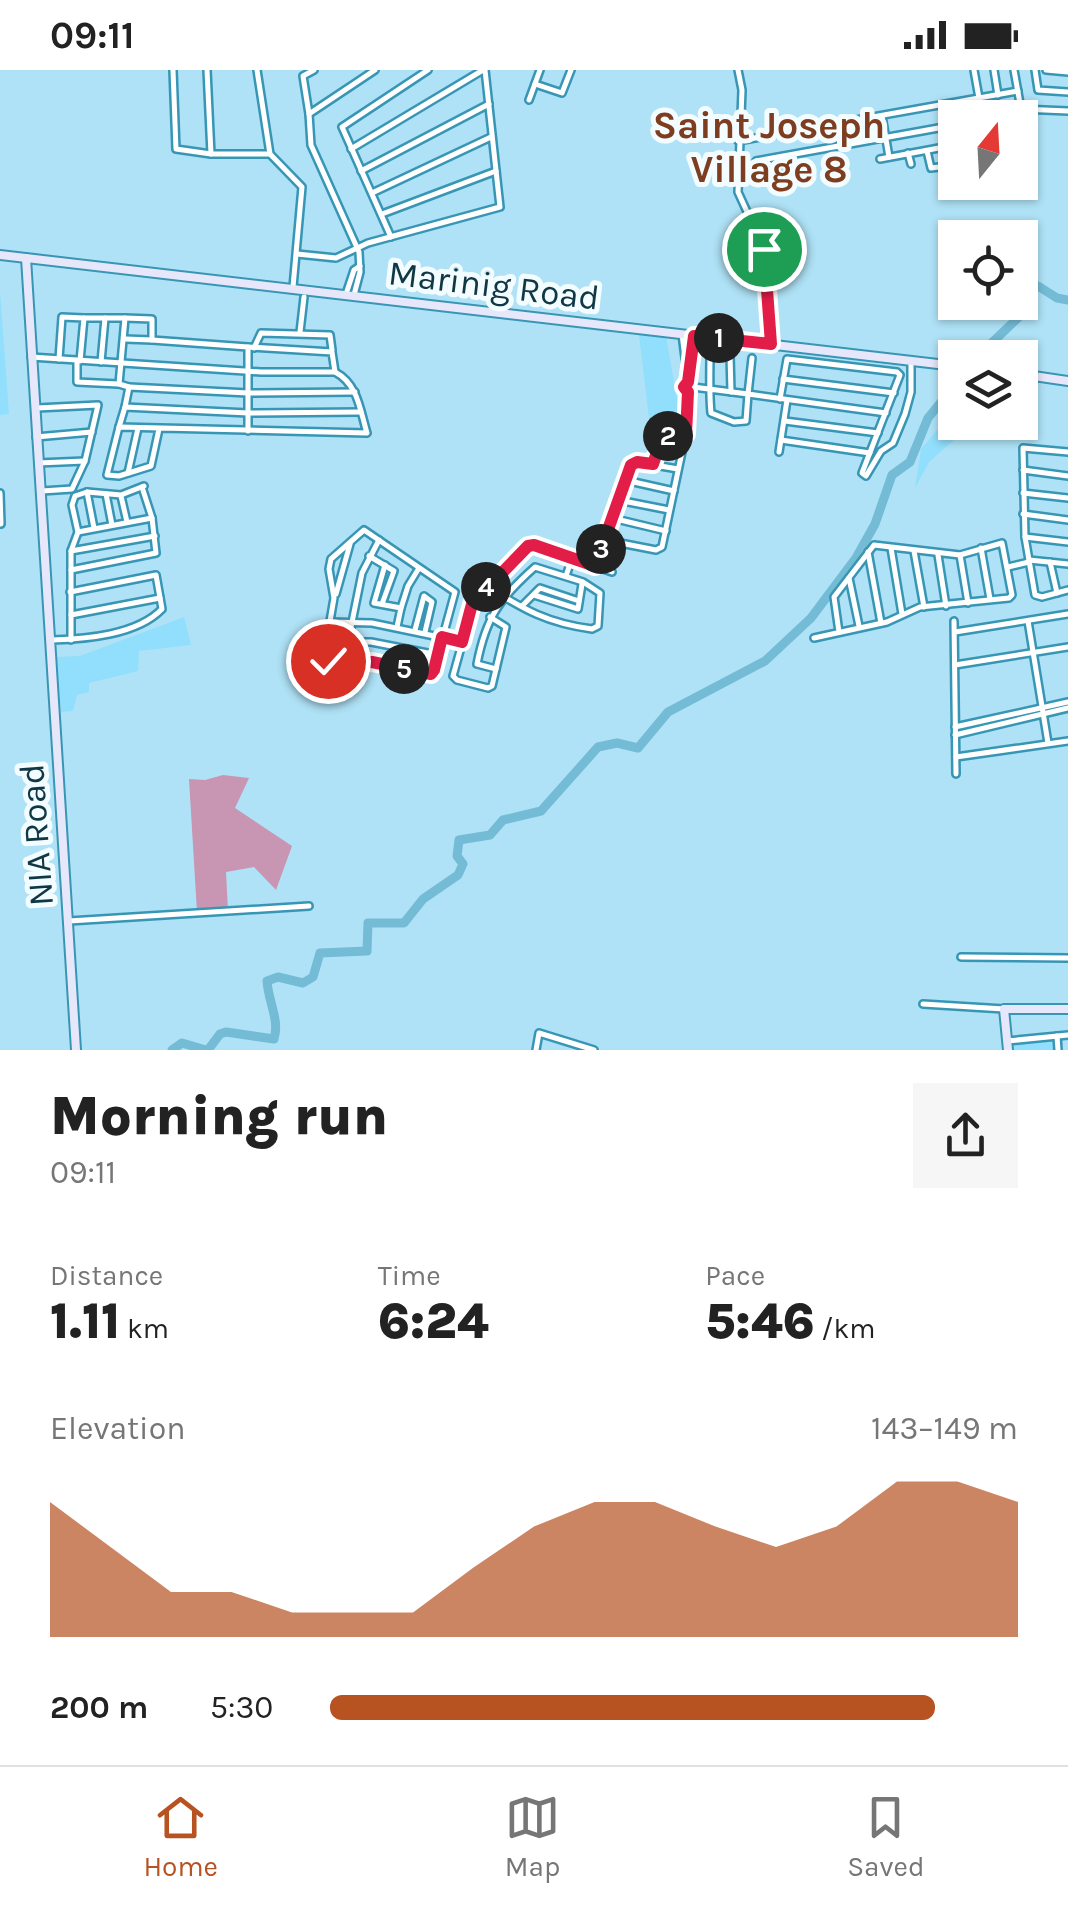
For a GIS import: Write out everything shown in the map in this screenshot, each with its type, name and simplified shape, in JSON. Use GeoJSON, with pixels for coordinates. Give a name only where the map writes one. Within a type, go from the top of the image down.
{"type":"FeatureCollection","features":[{"type":"Feature","properties":{"kind":"street"},"geometry":{"type":"LineString","coordinates":[[173,70],[174,146],[182,151],[211,154],[270,154]]}},
{"type":"Feature","properties":{"kind":"street"},"geometry":{"type":"LineString","coordinates":[[207,70],[211,154]]}},
{"type":"Feature","properties":{"kind":"street"},"geometry":{"type":"LineString","coordinates":[[257,70],[270,154],[302,187],[293,288]]}},
{"type":"Feature","properties":{"kind":"street"},"geometry":{"type":"LineString","coordinates":[[314,70],[302,76],[311,145],[358,248],[360,266],[354,270],[350,296]]}},
{"type":"Feature","properties":{"kind":"street"},"geometry":{"type":"LineString","coordinates":[[309,114],[375,70]]}},
{"type":"Feature","properties":{"kind":"street"},"geometry":{"type":"LineString","coordinates":[[391,237],[342,127],[428,70]]}},
{"type":"Feature","properties":{"kind":"street"},"geometry":{"type":"LineString","coordinates":[[296,254],[336,258],[391,237],[500,207],[484,70],[351,149]]}},
{"type":"Feature","properties":{"kind":"street"},"geometry":{"type":"LineString","coordinates":[[529,100],[540,70]]}},
{"type":"Feature","properties":{"kind":"street"},"geometry":{"type":"LineString","coordinates":[[535,84],[562,93],[571,70]]}},
{"type":"Feature","properties":{"kind":"street"},"geometry":{"type":"LineString","coordinates":[[738,70],[742,102],[738,192],[764,249],[771,344]]}},
{"type":"Feature","properties":{"kind":"street"},"geometry":{"type":"LineString","coordinates":[[974,70],[979,98]]}},
{"type":"Feature","properties":{"kind":"street"},"geometry":{"type":"LineString","coordinates":[[994,70],[998,94]]}},
{"type":"Feature","properties":{"kind":"street"},"geometry":{"type":"LineString","coordinates":[[1014,70],[1020,100]]}},
{"type":"Feature","properties":{"kind":"street"},"geometry":{"type":"LineString","coordinates":[[1034,70],[1038,90],[1068,92]]}},
{"type":"Feature","properties":{"kind":"street"},"geometry":{"type":"LineString","coordinates":[[1046,70],[1068,72]]}},
{"type":"Feature","properties":{"kind":"street"},"geometry":{"type":"LineString","coordinates":[[738,141],[1018,91]]}},
{"type":"Feature","properties":{"kind":"street"},"geometry":{"type":"LineString","coordinates":[[361,171],[489,104]]}},
{"type":"Feature","properties":{"kind":"street"},"geometry":{"type":"LineString","coordinates":[[1038,110],[1068,111]]}},
{"type":"Feature","properties":{"kind":"street"},"geometry":{"type":"LineString","coordinates":[[882,116],[889,157]]}},
{"type":"Feature","properties":{"kind":"street"},"geometry":{"type":"LineString","coordinates":[[756,161],[938,127]]}},
{"type":"Feature","properties":{"kind":"street"},"geometry":{"type":"LineString","coordinates":[[372,193],[492,137]]}},
{"type":"Feature","properties":{"kind":"street"},"geometry":{"type":"LineString","coordinates":[[880,159],[938,148]]}},
{"type":"Feature","properties":{"kind":"street"},"geometry":{"type":"LineString","coordinates":[[927,150],[931,168],[938,167]]}},
{"type":"Feature","properties":{"kind":"street"},"geometry":{"type":"LineString","coordinates":[[908,154],[911,164]]}},
{"type":"Feature","properties":{"kind":"street"},"geometry":{"type":"LineString","coordinates":[[382,214],[496,171]]}},
{"type":"Feature","properties":{"kind":"street","name":"Marinig Road"},"geometry":{"type":"LineString","coordinates":[[0,255],[938,364]]}},
{"type":"Feature","properties":{"kind":"street","name":"NIA Road"},"geometry":{"type":"LineString","coordinates":[[26,258],[76,1050]]}},
{"type":"Feature","properties":{"kind":"street"},"geometry":{"type":"LineString","coordinates":[[300,332],[304,297]]}},
{"type":"Feature","properties":{"kind":"street"},"geometry":{"type":"LineString","coordinates":[[58,359],[62,318],[152,318],[152,340]]}},
{"type":"Feature","properties":{"kind":"street"},"geometry":{"type":"LineString","coordinates":[[84,318],[76,382],[248,393],[356,392]]}},
{"type":"Feature","properties":{"kind":"street"},"geometry":{"type":"LineString","coordinates":[[101,362],[105,318]]}},
{"type":"Feature","properties":{"kind":"street"},"geometry":{"type":"LineString","coordinates":[[118,384],[125,318]]}},
{"type":"Feature","properties":{"kind":"street"},"geometry":{"type":"LineString","coordinates":[[248,431],[248,369],[251,348],[260,333],[330,335],[334,372]]}},
{"type":"Feature","properties":{"kind":"street"},"geometry":{"type":"LineString","coordinates":[[604,540],[660,550],[686,434],[690,387],[682,334]]}},
{"type":"Feature","properties":{"kind":"street"},"geometry":{"type":"LineString","coordinates":[[687,370],[694,336]]}},
{"type":"Feature","properties":{"kind":"street"},"geometry":{"type":"LineString","coordinates":[[125,339],[332,352]]}},
{"type":"Feature","properties":{"kind":"street"},"geometry":{"type":"LineString","coordinates":[[710,353],[711,413],[740,423],[746,421],[752,358]]}},
{"type":"Feature","properties":{"kind":"street"},"geometry":{"type":"LineString","coordinates":[[730,355],[730,392]]}},
{"type":"Feature","properties":{"kind":"street"},"geometry":{"type":"LineString","coordinates":[[30,358],[261,372],[334,372],[342,375],[356,392],[367,434],[120,428]]}},
{"type":"Feature","properties":{"kind":"street"},"geometry":{"type":"LineString","coordinates":[[780,452],[786,362],[793,358],[889,369],[900,375],[863,476],[868,475],[881,451],[893,443],[905,414],[911,392],[910,361]]}},
{"type":"Feature","properties":{"kind":"street"},"geometry":{"type":"LineString","coordinates":[[1038,377],[1068,381]]}},
{"type":"Feature","properties":{"kind":"street"},"geometry":{"type":"LineString","coordinates":[[784,378],[894,392]]}},
{"type":"Feature","properties":{"kind":"street"},"geometry":{"type":"LineString","coordinates":[[129,387],[107,475],[151,466],[159,429]]}},
{"type":"Feature","properties":{"kind":"street"},"geometry":{"type":"LineString","coordinates":[[690,387],[886,413]]}},
{"type":"Feature","properties":{"kind":"street"},"geometry":{"type":"LineString","coordinates":[[34,408],[98,405],[85,461],[72,488],[40,492]]}},
{"type":"Feature","properties":{"kind":"street"},"geometry":{"type":"LineString","coordinates":[[125,407],[248,413],[361,412]]}},
{"type":"Feature","properties":{"kind":"street"},"geometry":{"type":"LineString","coordinates":[[785,421],[878,433]]}},
{"type":"Feature","properties":{"kind":"street"},"geometry":{"type":"LineString","coordinates":[[128,473],[138,428]]}},
{"type":"Feature","properties":{"kind":"street"},"geometry":{"type":"LineString","coordinates":[[36,437],[92,432]]}},
{"type":"Feature","properties":{"kind":"street"},"geometry":{"type":"LineString","coordinates":[[653,464],[662,438],[686,434]]}},
{"type":"Feature","properties":{"kind":"street"},"geometry":{"type":"LineString","coordinates":[[1068,439],[1067,452],[1023,448],[1023,514],[1035,596],[1068,590]]}},
{"type":"Feature","properties":{"kind":"street"},"geometry":{"type":"LineString","coordinates":[[782,440],[870,453]]}},
{"type":"Feature","properties":{"kind":"street"},"geometry":{"type":"LineString","coordinates":[[38,464],[85,461]]}},
{"type":"Feature","properties":{"kind":"street"},"geometry":{"type":"LineString","coordinates":[[595,566],[634,462],[678,470]]}},
{"type":"Feature","properties":{"kind":"street"},"geometry":{"type":"LineString","coordinates":[[1023,470],[1068,476]]}},
{"type":"Feature","properties":{"kind":"street"},"geometry":{"type":"LineString","coordinates":[[625,480],[674,491]]}},
{"type":"Feature","properties":{"kind":"street"},"geometry":{"type":"LineString","coordinates":[[71,570],[156,553],[143,487],[121,496],[87,492],[75,496],[72,505],[78,532],[71,551],[70,592],[71,640]]}},
{"type":"Feature","properties":{"kind":"street"},"geometry":{"type":"LineString","coordinates":[[87,492],[94,528]]}},
{"type":"Feature","properties":{"kind":"street"},"geometry":{"type":"LineString","coordinates":[[1023,493],[1068,498]]}},
{"type":"Feature","properties":{"kind":"street"},"geometry":{"type":"LineString","coordinates":[[0,494],[2,524]]}},
{"type":"Feature","properties":{"kind":"street"},"geometry":{"type":"LineString","coordinates":[[106,494],[112,525]]}},
{"type":"Feature","properties":{"kind":"street"},"geometry":{"type":"LineString","coordinates":[[121,496],[127,522]]}},
{"type":"Feature","properties":{"kind":"street"},"geometry":{"type":"LineString","coordinates":[[618,500],[670,511]]}},
{"type":"Feature","properties":{"kind":"street"},"geometry":{"type":"LineString","coordinates":[[1023,514],[1068,520]]}},
{"type":"Feature","properties":{"kind":"street"},"geometry":{"type":"LineString","coordinates":[[78,532],[152,518]]}},
{"type":"Feature","properties":{"kind":"street"},"geometry":{"type":"LineString","coordinates":[[612,518],[666,531]]}},
{"type":"Feature","properties":{"kind":"street"},"geometry":{"type":"LineString","coordinates":[[334,598],[331,558],[364,530],[454,592],[433,673],[372,662],[329,663],[325,650],[334,598],[350,544]]}},
{"type":"Feature","properties":{"kind":"street"},"geometry":{"type":"LineString","coordinates":[[71,551],[155,536]]}},
{"type":"Feature","properties":{"kind":"street"},"geometry":{"type":"LineString","coordinates":[[1025,537],[1068,542]]}},
{"type":"Feature","properties":{"kind":"street"},"geometry":{"type":"LineString","coordinates":[[379,540],[369,556],[347,640],[438,656]]}},
{"type":"Feature","properties":{"kind":"street"},"geometry":{"type":"LineString","coordinates":[[814,638],[881,623],[924,607],[1011,596],[1002,543],[960,555],[874,545],[833,600],[838,632]]}},
{"type":"Feature","properties":{"kind":"street"},"geometry":{"type":"LineString","coordinates":[[490,617],[506,627],[490,688],[454,678],[472,604],[486,586],[531,545],[612,572]]}},
{"type":"Feature","properties":{"kind":"street"},"geometry":{"type":"LineString","coordinates":[[891,548],[902,615]]}},
{"type":"Feature","properties":{"kind":"street"},"geometry":{"type":"LineString","coordinates":[[981,548],[990,600]]}},
{"type":"Feature","properties":{"kind":"street"},"geometry":{"type":"LineString","coordinates":[[914,551],[924,607]]}},
{"type":"Feature","properties":{"kind":"street"},"geometry":{"type":"LineString","coordinates":[[868,552],[881,623]]}},
{"type":"Feature","properties":{"kind":"street"},"geometry":{"type":"LineString","coordinates":[[938,554],[946,606]]}},
{"type":"Feature","properties":{"kind":"street"},"geometry":{"type":"LineString","coordinates":[[960,555],[968,603]]}},
{"type":"Feature","properties":{"kind":"street"},"geometry":{"type":"LineString","coordinates":[[369,556],[394,571],[382,604],[401,608]]}},
{"type":"Feature","properties":{"kind":"street"},"geometry":{"type":"LineString","coordinates":[[566,576],[572,558]]}},
{"type":"Feature","properties":{"kind":"street"},"geometry":{"type":"LineString","coordinates":[[1007,567],[1029,561],[1068,564]]}},
{"type":"Feature","properties":{"kind":"street"},"geometry":{"type":"LineString","coordinates":[[1050,562],[1057,593]]}},
{"type":"Feature","properties":{"kind":"street"},"geometry":{"type":"LineString","coordinates":[[486,586],[503,596],[554,624],[596,628],[600,590],[535,566],[503,596],[490,617],[477,664],[496,669]]}},
{"type":"Feature","properties":{"kind":"street"},"geometry":{"type":"LineString","coordinates":[[397,627],[408,586],[419,568]]}},
{"type":"Feature","properties":{"kind":"street"},"geometry":{"type":"LineString","coordinates":[[52,640],[71,640],[137,625],[162,612],[156,575],[70,592]]}},
{"type":"Feature","properties":{"kind":"street"},"geometry":{"type":"LineString","coordinates":[[849,578],[860,626]]}},
{"type":"Feature","properties":{"kind":"street"},"geometry":{"type":"LineString","coordinates":[[522,606],[534,595],[579,608],[582,582]]}},
{"type":"Feature","properties":{"kind":"street"},"geometry":{"type":"LineString","coordinates":[[414,630],[423,595],[432,602],[425,632]]}},
{"type":"Feature","properties":{"kind":"street"},"geometry":{"type":"LineString","coordinates":[[71,615],[160,598]]}},
{"type":"Feature","properties":{"kind":"street"},"geometry":{"type":"LineString","coordinates":[[955,632],[1068,614]]}},
{"type":"Feature","properties":{"kind":"street"},"geometry":{"type":"LineString","coordinates":[[954,621],[956,774]]}},
{"type":"Feature","properties":{"kind":"street"},"geometry":{"type":"LineString","coordinates":[[1028,621],[1048,744]]}},
{"type":"Feature","properties":{"kind":"street"},"geometry":{"type":"LineString","coordinates":[[330,622],[397,627],[462,642]]}},
{"type":"Feature","properties":{"kind":"street"},"geometry":{"type":"LineString","coordinates":[[955,664],[1068,646]]}},
{"type":"Feature","properties":{"kind":"street"},"geometry":{"type":"LineString","coordinates":[[422,673],[428,654]]}},
{"type":"Feature","properties":{"kind":"street"},"geometry":{"type":"LineString","coordinates":[[956,727],[1068,705]]}},
{"type":"Feature","properties":{"kind":"street"},"geometry":{"type":"LineString","coordinates":[[956,735],[1042,710]]}},
{"type":"Feature","properties":{"kind":"street"},"geometry":{"type":"LineString","coordinates":[[956,757],[1068,741]]}},
{"type":"Feature","properties":{"kind":"street"},"geometry":{"type":"LineString","coordinates":[[69,921],[309,906]]}},
{"type":"Feature","properties":{"kind":"street"},"geometry":{"type":"LineString","coordinates":[[960,957],[1068,958]]}},
{"type":"Feature","properties":{"kind":"street"},"geometry":{"type":"LineString","coordinates":[[923,1004],[1004,1010],[1068,1009]]}},
{"type":"Feature","properties":{"kind":"street"},"geometry":{"type":"LineString","coordinates":[[1004,1010],[1008,1045],[1068,1035]]}},
{"type":"Feature","properties":{"kind":"street"},"geometry":{"type":"LineString","coordinates":[[536,1050],[539,1034],[594,1050]]}},
{"type":"Feature","properties":{"kind":"street"},"geometry":{"type":"LineString","coordinates":[[1057,1036],[1058,1050]]}},
{"type":"Feature","properties":{"kind":"shaded area"},"geometry":{"type":"Polygon","coordinates":[[[0,291],[9,414],[0,415],[0,291]]]}},
{"type":"Feature","properties":{"kind":"shaded area"},"geometry":{"type":"Polygon","coordinates":[[[639,335],[666,336],[680,417],[649,418],[639,335]]]}},
{"type":"Feature","properties":{"kind":"shaded area"},"geometry":{"type":"Polygon","coordinates":[[[938,430],[938,440],[954,440],[929,462],[915,488],[921,449],[938,430]]]}},
{"type":"Feature","properties":{"kind":"shaded area"},"geometry":{"type":"Polygon","coordinates":[[[184,617],[191,645],[139,651],[138,671],[89,683],[89,692],[77,695],[73,711],[61,712],[56,657],[80,656],[184,617]]]}},
{"type":"Feature","properties":{"kind":"shaded area"},"geometry":{"type":"Polygon","coordinates":[[[223,775],[249,778],[235,808],[292,846],[276,890],[254,867],[226,872],[228,911],[197,912],[189,779],[223,775]]]}},
{"type":"Feature","properties":{"kind":"shaded area"},"geometry":{"type":"Polygon","coordinates":[[[1054,1038],[1055,1050],[1011,1050],[1011,1042],[1054,1038]]]}},
{"type":"Feature","properties":{"kind":"waterway"},"geometry":{"type":"LineString","coordinates":[[995,340],[1022,314],[1030,288],[1038,286],[1068,300]]}},
{"type":"Feature","properties":{"kind":"waterway"},"geometry":{"type":"LineString","coordinates":[[208,1050],[226,1032],[274,1039],[276,1025],[267,981],[278,977],[303,983],[313,977],[320,953],[367,951],[368,923],[404,923],[423,899],[458,875],[463,864],[457,856],[459,840],[490,835],[503,820],[541,811],[598,747],[617,743],[638,748],[668,712],[765,661],[811,618],[856,558],[875,524],[892,475],[910,462],[928,418],[938,406]]}},
{"type":"Feature","properties":{"kind":"waterway"},"geometry":{"type":"LineString","coordinates":[[172,1050],[182,1043],[206,1050]]}},
{"type":"Feature","properties":{"kind":"district","name":"Saint Joseph Village 8"},"geometry":{"type":"Point","coordinates":[769,146]}},
{"type":"Feature","properties":{"kind":"route"},"geometry":{"type":"LineString","coordinates":[[328,661],[372,662],[431,674],[442,637],[462,642],[472,604],[528,546],[595,566],[631,465],[653,464],[664,436],[686,434],[688,392],[684,387],[694,336],[771,344],[764,249]]}}]}
